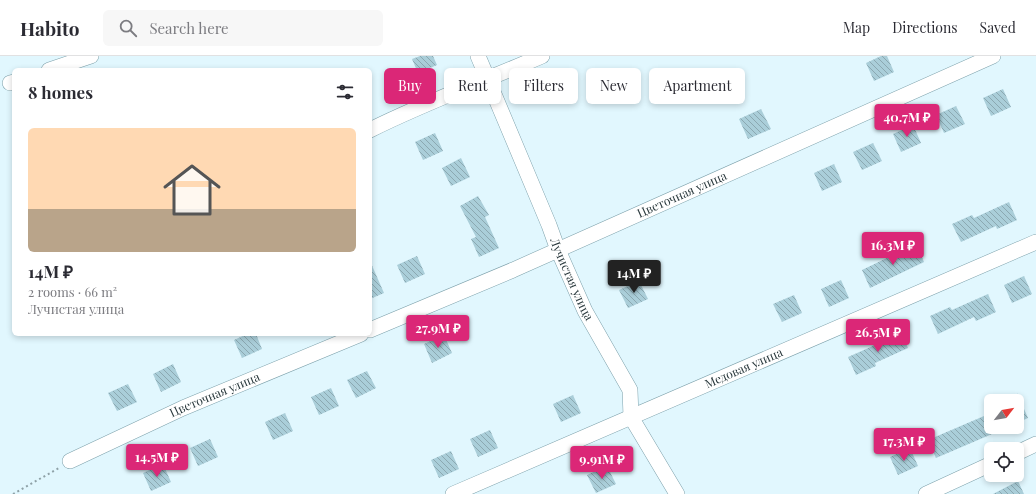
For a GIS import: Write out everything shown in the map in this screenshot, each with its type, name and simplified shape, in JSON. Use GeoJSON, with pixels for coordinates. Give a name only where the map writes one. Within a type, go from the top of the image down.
{"type":"FeatureCollection","features":[{"type":"Feature","properties":{"kind":"street"},"geometry":{"type":"LineString","coordinates":[[55,68],[91,56]]}},
{"type":"Feature","properties":{"kind":"street","name":"Лучистая улица"},"geometry":{"type":"LineString","coordinates":[[478,56],[483,68]]}},
{"type":"Feature","properties":{"kind":"street"},"geometry":{"type":"LineString","coordinates":[[501,73],[542,56]]}},
{"type":"Feature","properties":{"kind":"street","name":"Цветочная улица"},"geometry":{"type":"LineString","coordinates":[[372,329],[558,250],[992,56]]}},
{"type":"Feature","properties":{"kind":"street"},"geometry":{"type":"LineString","coordinates":[[372,129],[406,112],[444,97]]}},
{"type":"Feature","properties":{"kind":"street","name":"Лучистая улица"},"geometry":{"type":"LineString","coordinates":[[499,104],[550,225],[558,250],[585,311],[630,390],[630,417]]}},
{"type":"Feature","properties":{"kind":"street","name":"Медовая улица"},"geometry":{"type":"LineString","coordinates":[[453,494],[1036,242]]}},
{"type":"Feature","properties":{"kind":"street","name":"Цветочная улица"},"geometry":{"type":"LineString","coordinates":[[70,461],[183,408],[356,336]]}},
{"type":"Feature","properties":{"kind":"street"},"geometry":{"type":"LineString","coordinates":[[630,417],[677,494]]}},
{"type":"Feature","properties":{"kind":"street"},"geometry":{"type":"LineString","coordinates":[[1024,450],[1036,444]]}},
{"type":"Feature","properties":{"kind":"street"},"geometry":{"type":"LineString","coordinates":[[926,494],[984,467]]}},
{"type":"Feature","properties":{"kind":"path"},"geometry":{"type":"LineString","coordinates":[[13,494],[70,461]]}},
{"type":"Feature","properties":{"kind":"building"},"geometry":{"type":"Polygon","coordinates":[[[420,56],[433,56],[437,65],[430,68],[416,68],[412,59],[420,56]]]}},
{"type":"Feature","properties":{"kind":"building"},"geometry":{"type":"Polygon","coordinates":[[[881,56],[887,56],[894,72],[874,81],[866,63],[881,56]]]}},
{"type":"Feature","properties":{"kind":"building"},"geometry":{"type":"Polygon","coordinates":[[[1003,89],[1011,107],[991,116],[983,98],[1003,89]]]}},
{"type":"Feature","properties":{"kind":"building"},"geometry":{"type":"Polygon","coordinates":[[[956,106],[965,124],[944,133],[936,115],[956,106]]]}},
{"type":"Feature","properties":{"kind":"building"},"geometry":{"type":"Polygon","coordinates":[[[761,109],[771,129],[748,139],[739,119],[761,109]]]}},
{"type":"Feature","properties":{"kind":"building"},"geometry":{"type":"Polygon","coordinates":[[[913,125],[921,143],[901,152],[893,134],[913,125]]]}},
{"type":"Feature","properties":{"kind":"building"},"geometry":{"type":"Polygon","coordinates":[[[435,133],[443,151],[423,160],[415,142],[435,133]]]}},
{"type":"Feature","properties":{"kind":"building"},"geometry":{"type":"Polygon","coordinates":[[[873,143],[882,161],[862,170],[853,152],[873,143]]]}},
{"type":"Feature","properties":{"kind":"building"},"geometry":{"type":"Polygon","coordinates":[[[461,158],[470,177],[451,186],[442,168],[461,158]]]}},
{"type":"Feature","properties":{"kind":"building"},"geometry":{"type":"Polygon","coordinates":[[[834,164],[842,182],[822,191],[814,173],[834,164]]]}},
{"type":"Feature","properties":{"kind":"building"},"geometry":{"type":"Polygon","coordinates":[[[478,196],[489,215],[485,217],[499,248],[479,257],[471,239],[476,237],[460,206],[478,196]]]}},
{"type":"Feature","properties":{"kind":"building"},"geometry":{"type":"Polygon","coordinates":[[[1009,202],[1017,220],[997,229],[996,226],[961,242],[952,224],[972,215],[974,218],[1009,202]]]}},
{"type":"Feature","properties":{"kind":"building"},"geometry":{"type":"Polygon","coordinates":[[[916,244],[924,262],[870,288],[862,270],[916,244]]]}},
{"type":"Feature","properties":{"kind":"building"},"geometry":{"type":"Polygon","coordinates":[[[417,256],[425,274],[405,283],[397,265],[417,256]]]}},
{"type":"Feature","properties":{"kind":"building"},"geometry":{"type":"Polygon","coordinates":[[[372,266],[384,293],[372,298],[372,266]]]}},
{"type":"Feature","properties":{"kind":"building"},"geometry":{"type":"Polygon","coordinates":[[[1024,276],[1032,294],[1012,303],[1004,285],[1024,276]]]}},
{"type":"Feature","properties":{"kind":"building"},"geometry":{"type":"Polygon","coordinates":[[[841,280],[849,298],[829,307],[821,289],[841,280]]]}},
{"type":"Feature","properties":{"kind":"building"},"geometry":{"type":"Polygon","coordinates":[[[639,281],[648,299],[628,308],[619,290],[639,281]]]}},
{"type":"Feature","properties":{"kind":"building"},"geometry":{"type":"Polygon","coordinates":[[[988,294],[996,312],[976,321],[974,317],[938,334],[930,316],[950,307],[952,310],[988,294]]]}},
{"type":"Feature","properties":{"kind":"building"},"geometry":{"type":"Polygon","coordinates":[[[794,295],[802,313],[782,322],[773,304],[794,295]]]}},
{"type":"Feature","properties":{"kind":"building"},"geometry":{"type":"Polygon","coordinates":[[[900,330],[908,348],[875,363],[876,366],[856,375],[848,357],[882,342],[880,339],[900,330]]]}},
{"type":"Feature","properties":{"kind":"building"},"geometry":{"type":"Polygon","coordinates":[[[444,335],[452,353],[432,363],[424,344],[444,335]]]}},
{"type":"Feature","properties":{"kind":"building"},"geometry":{"type":"Polygon","coordinates":[[[243,336],[257,336],[262,349],[242,358],[234,340],[243,336]]]}},
{"type":"Feature","properties":{"kind":"building"},"geometry":{"type":"Polygon","coordinates":[[[173,364],[181,382],[161,392],[153,374],[173,364]]]}},
{"type":"Feature","properties":{"kind":"building"},"geometry":{"type":"Polygon","coordinates":[[[367,371],[376,388],[356,398],[347,380],[367,371]]]}},
{"type":"Feature","properties":{"kind":"building"},"geometry":{"type":"Polygon","coordinates":[[[128,384],[137,402],[117,411],[108,393],[128,384]]]}},
{"type":"Feature","properties":{"kind":"building"},"geometry":{"type":"Polygon","coordinates":[[[331,388],[339,406],[319,415],[311,397],[331,388]]]}},
{"type":"Feature","properties":{"kind":"building"},"geometry":{"type":"Polygon","coordinates":[[[573,395],[581,413],[561,422],[553,404],[573,395]]]}},
{"type":"Feature","properties":{"kind":"building"},"geometry":{"type":"Polygon","coordinates":[[[1024,409],[1028,418],[1024,420],[1024,409]]]}},
{"type":"Feature","properties":{"kind":"building"},"geometry":{"type":"Polygon","coordinates":[[[285,413],[293,431],[273,440],[265,422],[285,413]]]}},
{"type":"Feature","properties":{"kind":"building"},"geometry":{"type":"Polygon","coordinates":[[[984,416],[984,434],[992,434],[936,458],[928,440],[984,416]]]}},
{"type":"Feature","properties":{"kind":"building"},"geometry":{"type":"Polygon","coordinates":[[[490,430],[498,448],[478,457],[470,439],[490,430]]]}},
{"type":"Feature","properties":{"kind":"building"},"geometry":{"type":"Polygon","coordinates":[[[210,439],[218,457],[198,466],[190,448],[210,439]]]}},
{"type":"Feature","properties":{"kind":"building"},"geometry":{"type":"Polygon","coordinates":[[[910,448],[918,466],[898,475],[890,457],[910,448]]]}},
{"type":"Feature","properties":{"kind":"building"},"geometry":{"type":"Polygon","coordinates":[[[451,451],[459,469],[439,478],[431,460],[451,451]]]}},
{"type":"Feature","properties":{"kind":"building"},"geometry":{"type":"Polygon","coordinates":[[[163,464],[171,482],[151,491],[143,473],[163,464]]]}},
{"type":"Feature","properties":{"kind":"building"},"geometry":{"type":"Polygon","coordinates":[[[607,466],[616,484],[596,493],[587,475],[607,466]]]}},
{"type":"Feature","properties":{"kind":"building"},"geometry":{"type":"Polygon","coordinates":[[[1018,482],[1024,494],[993,494],[1018,482]]]}}]}
